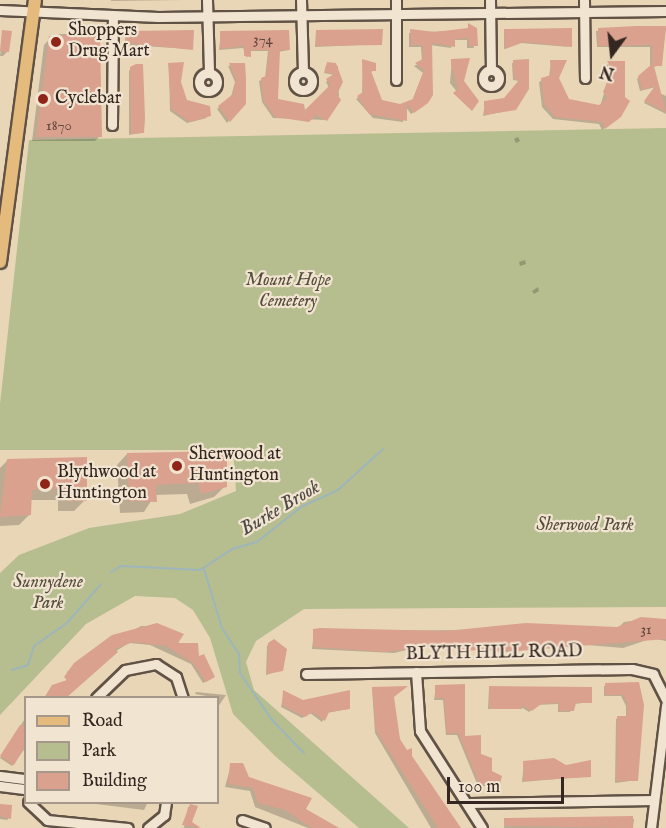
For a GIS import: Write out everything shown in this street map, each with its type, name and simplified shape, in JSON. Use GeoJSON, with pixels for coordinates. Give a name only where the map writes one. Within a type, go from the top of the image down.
{"type":"FeatureCollection","features":[{"type":"Feature","properties":{"kind":"main road"},"geometry":{"type":"LineString","coordinates":[[0,262],[35,0]]}},
{"type":"Feature","properties":{"kind":"street"},"geometry":{"type":"LineString","coordinates":[[207,0],[209,73]]}},
{"type":"Feature","properties":{"kind":"street"},"geometry":{"type":"LineString","coordinates":[[302,0],[303,72]]}},
{"type":"Feature","properties":{"kind":"street"},"geometry":{"type":"LineString","coordinates":[[396,0],[396,80]]}},
{"type":"Feature","properties":{"kind":"street"},"geometry":{"type":"LineString","coordinates":[[490,0],[491,70]]}},
{"type":"Feature","properties":{"kind":"street"},"geometry":{"type":"LineString","coordinates":[[584,0],[585,78]]}},
{"type":"Feature","properties":{"kind":"street"},"geometry":{"type":"LineString","coordinates":[[0,10],[33,15],[113,17],[666,11]]}},
{"type":"Feature","properties":{"kind":"street"},"geometry":{"type":"LineString","coordinates":[[112,124],[113,17]]}},
{"type":"Feature","properties":{"kind":"street"},"geometry":{"type":"LineString","coordinates":[[98,696],[125,670],[156,664],[176,677],[182,696]]}},
{"type":"Feature","properties":{"kind":"street","name":"BLYTH HILL ROAD"},"geometry":{"type":"LineString","coordinates":[[306,674],[632,669],[653,674],[666,699]]}},
{"type":"Feature","properties":{"kind":"street"},"geometry":{"type":"LineString","coordinates":[[416,672],[420,730],[470,803],[482,828]]}},
{"type":"Feature","properties":{"kind":"street"},"geometry":{"type":"LineString","coordinates":[[651,828],[666,705]]}},
{"type":"Feature","properties":{"kind":"street"},"geometry":{"type":"LineString","coordinates":[[0,776],[24,779]]}},
{"type":"Feature","properties":{"kind":"street"},"geometry":{"type":"LineString","coordinates":[[0,786],[24,789]]}},
{"type":"Feature","properties":{"kind":"street"},"geometry":{"type":"LineString","coordinates":[[470,803],[654,800]]}},
{"type":"Feature","properties":{"kind":"street"},"geometry":{"type":"LineString","coordinates":[[30,804],[47,820],[128,828]]}},
{"type":"Feature","properties":{"kind":"street"},"geometry":{"type":"LineString","coordinates":[[148,828],[164,815],[166,804]]}},
{"type":"Feature","properties":{"kind":"street"},"geometry":{"type":"LineString","coordinates":[[242,820],[265,828]]}},
{"type":"Feature","properties":{"kind":"green space","name":"Mount Hope Cemetery"},"geometry":{"type":"Polygon","coordinates":[[[666,128],[666,607],[304,609],[256,641],[246,662],[254,690],[409,828],[359,828],[275,756],[233,714],[210,638],[193,610],[175,598],[135,596],[86,624],[0,715],[0,573],[19,555],[89,528],[180,514],[236,491],[233,450],[0,450],[0,404],[29,140],[666,128]]]}},
{"type":"Feature","properties":{"kind":"building"},"geometry":{"type":"Polygon","coordinates":[[[468,23],[477,28],[478,46],[469,46],[468,38],[455,39],[455,47],[432,43],[433,95],[428,103],[414,113],[407,104],[407,121],[369,114],[357,96],[363,92],[362,59],[376,63],[376,71],[371,71],[382,100],[400,104],[413,99],[424,70],[415,63],[423,59],[423,45],[411,45],[410,29],[435,32],[468,28],[468,23]]]}},
{"type":"Feature","properties":{"kind":"building"},"geometry":{"type":"Polygon","coordinates":[[[666,26],[662,66],[654,66],[666,112],[644,101],[655,86],[642,90],[638,76],[652,64],[652,45],[598,46],[598,28],[666,26]]]}},
{"type":"Feature","properties":{"kind":"building"},"geometry":{"type":"Polygon","coordinates":[[[572,28],[572,47],[524,42],[505,49],[504,29],[572,28]]]}},
{"type":"Feature","properties":{"kind":"building"},"geometry":{"type":"Polygon","coordinates":[[[383,29],[382,45],[316,46],[316,30],[383,29]]]}},
{"type":"Feature","properties":{"kind":"building"},"geometry":{"type":"Polygon","coordinates":[[[2,30],[12,31],[9,52],[0,51],[2,30]]]}},
{"type":"Feature","properties":{"kind":"building"},"geometry":{"type":"Polygon","coordinates":[[[194,30],[193,50],[126,43],[125,34],[132,31],[194,30]]]}},
{"type":"Feature","properties":{"kind":"building"},"geometry":{"type":"Polygon","coordinates":[[[289,30],[290,50],[280,50],[278,99],[304,104],[305,110],[330,85],[326,79],[334,74],[325,72],[327,62],[336,63],[343,82],[337,94],[341,100],[327,121],[316,115],[309,122],[275,117],[263,100],[261,78],[266,76],[269,50],[251,50],[251,57],[244,56],[244,46],[220,49],[220,31],[289,30]]]}},
{"type":"Feature","properties":{"kind":"building"},"geometry":{"type":"Polygon","coordinates":[[[100,33],[102,137],[36,137],[49,36],[100,33]]]}},
{"type":"Feature","properties":{"kind":"building"},"geometry":{"type":"Polygon","coordinates":[[[470,58],[464,81],[479,101],[472,111],[453,93],[458,89],[451,65],[451,59],[470,58]]]}},
{"type":"Feature","properties":{"kind":"building"},"geometry":{"type":"Polygon","coordinates":[[[529,59],[529,89],[516,110],[484,115],[484,101],[504,98],[519,80],[514,79],[513,60],[529,59]]]}},
{"type":"Feature","properties":{"kind":"building"},"geometry":{"type":"Polygon","coordinates":[[[550,60],[567,60],[559,78],[569,99],[599,105],[607,98],[603,92],[612,70],[607,61],[625,61],[625,97],[630,101],[621,117],[605,129],[602,122],[555,117],[544,104],[541,78],[551,75],[550,60]]]}},
{"type":"Feature","properties":{"kind":"building"},"geometry":{"type":"Polygon","coordinates":[[[184,62],[181,82],[187,100],[210,106],[211,116],[190,122],[171,109],[168,63],[184,62]]]}},
{"type":"Feature","properties":{"kind":"building"},"geometry":{"type":"Polygon","coordinates":[[[229,63],[245,63],[246,79],[246,104],[230,122],[218,106],[233,94],[236,80],[229,63]]]}},
{"type":"Feature","properties":{"kind":"building"},"geometry":{"type":"Polygon","coordinates":[[[143,64],[144,133],[131,134],[130,67],[143,64]]]}},
{"type":"Feature","properties":{"kind":"building","name":"Sherwood at Huntington"},"geometry":{"type":"Polygon","coordinates":[[[227,451],[227,487],[201,494],[198,483],[156,485],[157,502],[129,501],[127,453],[227,451]]]}},
{"type":"Feature","properties":{"kind":"building","name":"Blythwood at Huntington"},"geometry":{"type":"Polygon","coordinates":[[[87,457],[87,501],[68,501],[68,489],[32,490],[31,515],[0,517],[7,459],[87,457]]]}},
{"type":"Feature","properties":{"kind":"building"},"geometry":{"type":"Polygon","coordinates":[[[641,617],[666,619],[666,639],[517,651],[443,650],[439,645],[386,652],[313,647],[313,629],[320,628],[446,631],[526,623],[617,627],[641,617]]]}},
{"type":"Feature","properties":{"kind":"building"},"geometry":{"type":"Polygon","coordinates":[[[157,623],[184,634],[178,643],[198,643],[199,656],[204,654],[215,677],[206,682],[193,663],[166,646],[133,642],[115,649],[118,652],[68,696],[45,696],[52,685],[67,680],[64,677],[74,663],[112,635],[157,623]]]}},
{"type":"Feature","properties":{"kind":"building"},"geometry":{"type":"Polygon","coordinates":[[[274,639],[287,649],[283,671],[267,674],[268,643],[274,639]]]}},
{"type":"Feature","properties":{"kind":"building"},"geometry":{"type":"Polygon","coordinates":[[[639,682],[644,705],[638,781],[616,781],[617,716],[627,716],[627,703],[623,695],[605,695],[605,683],[639,682]]]}},
{"type":"Feature","properties":{"kind":"building"},"geometry":{"type":"Polygon","coordinates":[[[465,684],[465,736],[481,735],[481,754],[492,758],[492,771],[502,776],[500,784],[480,785],[458,733],[447,734],[444,698],[435,698],[435,685],[465,684]]]}},
{"type":"Feature","properties":{"kind":"building"},"geometry":{"type":"Polygon","coordinates":[[[408,686],[394,697],[400,739],[407,750],[412,748],[412,756],[461,828],[438,828],[376,731],[372,687],[408,686]]]}},
{"type":"Feature","properties":{"kind":"building"},"geometry":{"type":"Polygon","coordinates":[[[489,686],[592,687],[592,703],[576,703],[574,711],[559,711],[559,703],[541,704],[532,711],[522,705],[522,709],[494,709],[489,707],[489,686]]]}},
{"type":"Feature","properties":{"kind":"building"},"geometry":{"type":"Polygon","coordinates":[[[283,690],[303,700],[350,690],[350,709],[329,712],[325,721],[313,712],[305,717],[282,705],[283,690]]]}},
{"type":"Feature","properties":{"kind":"building"},"geometry":{"type":"Polygon","coordinates":[[[20,725],[24,726],[24,748],[14,765],[0,756],[20,725]]]}},
{"type":"Feature","properties":{"kind":"building"},"geometry":{"type":"Polygon","coordinates":[[[554,758],[566,765],[591,760],[591,777],[524,781],[523,761],[554,758]]]}},
{"type":"Feature","properties":{"kind":"building"},"geometry":{"type":"Polygon","coordinates":[[[230,763],[243,763],[249,777],[312,798],[306,809],[339,828],[312,828],[285,810],[258,803],[253,788],[228,784],[230,763]]]}},
{"type":"Feature","properties":{"kind":"building"},"geometry":{"type":"Polygon","coordinates":[[[0,804],[12,805],[11,819],[0,816],[0,804]]]}},
{"type":"Feature","properties":{"kind":"building"},"geometry":{"type":"Polygon","coordinates":[[[190,804],[198,806],[192,822],[201,828],[182,825],[190,804]]]}},
{"type":"Feature","properties":{"kind":"building"},"geometry":{"type":"Polygon","coordinates":[[[633,816],[633,828],[504,826],[504,818],[633,816]]]}},
{"type":"Feature","properties":{"kind":"waterway","name":"Burke Brook"},"geometry":{"type":"LineString","coordinates":[[111,572],[121,566],[200,570],[232,549],[257,542],[301,507],[338,490],[383,449]]}},
{"type":"Feature","properties":{"kind":"waterway"},"geometry":{"type":"LineString","coordinates":[[204,569],[222,628],[239,654],[240,673],[272,720],[304,753]]}},
{"type":"Feature","properties":{"kind":"waterway","name":"Burke Brook"},"geometry":{"type":"LineString","coordinates":[[12,670],[28,665],[34,646],[67,623],[101,584]]}},
{"type":"Feature","properties":{"kind":"place","name":"Shoppers Drug Mart"},"geometry":{"type":"Point","coordinates":[56,42]}},
{"type":"Feature","properties":{"kind":"place","name":"Cyclebar"},"geometry":{"type":"Point","coordinates":[43,99]}},
{"type":"Feature","properties":{"kind":"place","name":"Sherwood at Huntington"},"geometry":{"type":"Point","coordinates":[177,466]}},
{"type":"Feature","properties":{"kind":"place","name":"Blythwood at Huntington"},"geometry":{"type":"Point","coordinates":[45,484]}},
{"type":"Feature","properties":{"kind":"park label","name":"Sherwood Park"},"geometry":{"type":"Point","coordinates":[585,526]}},
{"type":"Feature","properties":{"kind":"park label","name":"Sunnydene Park"},"geometry":{"type":"Point","coordinates":[48,594]}}]}
